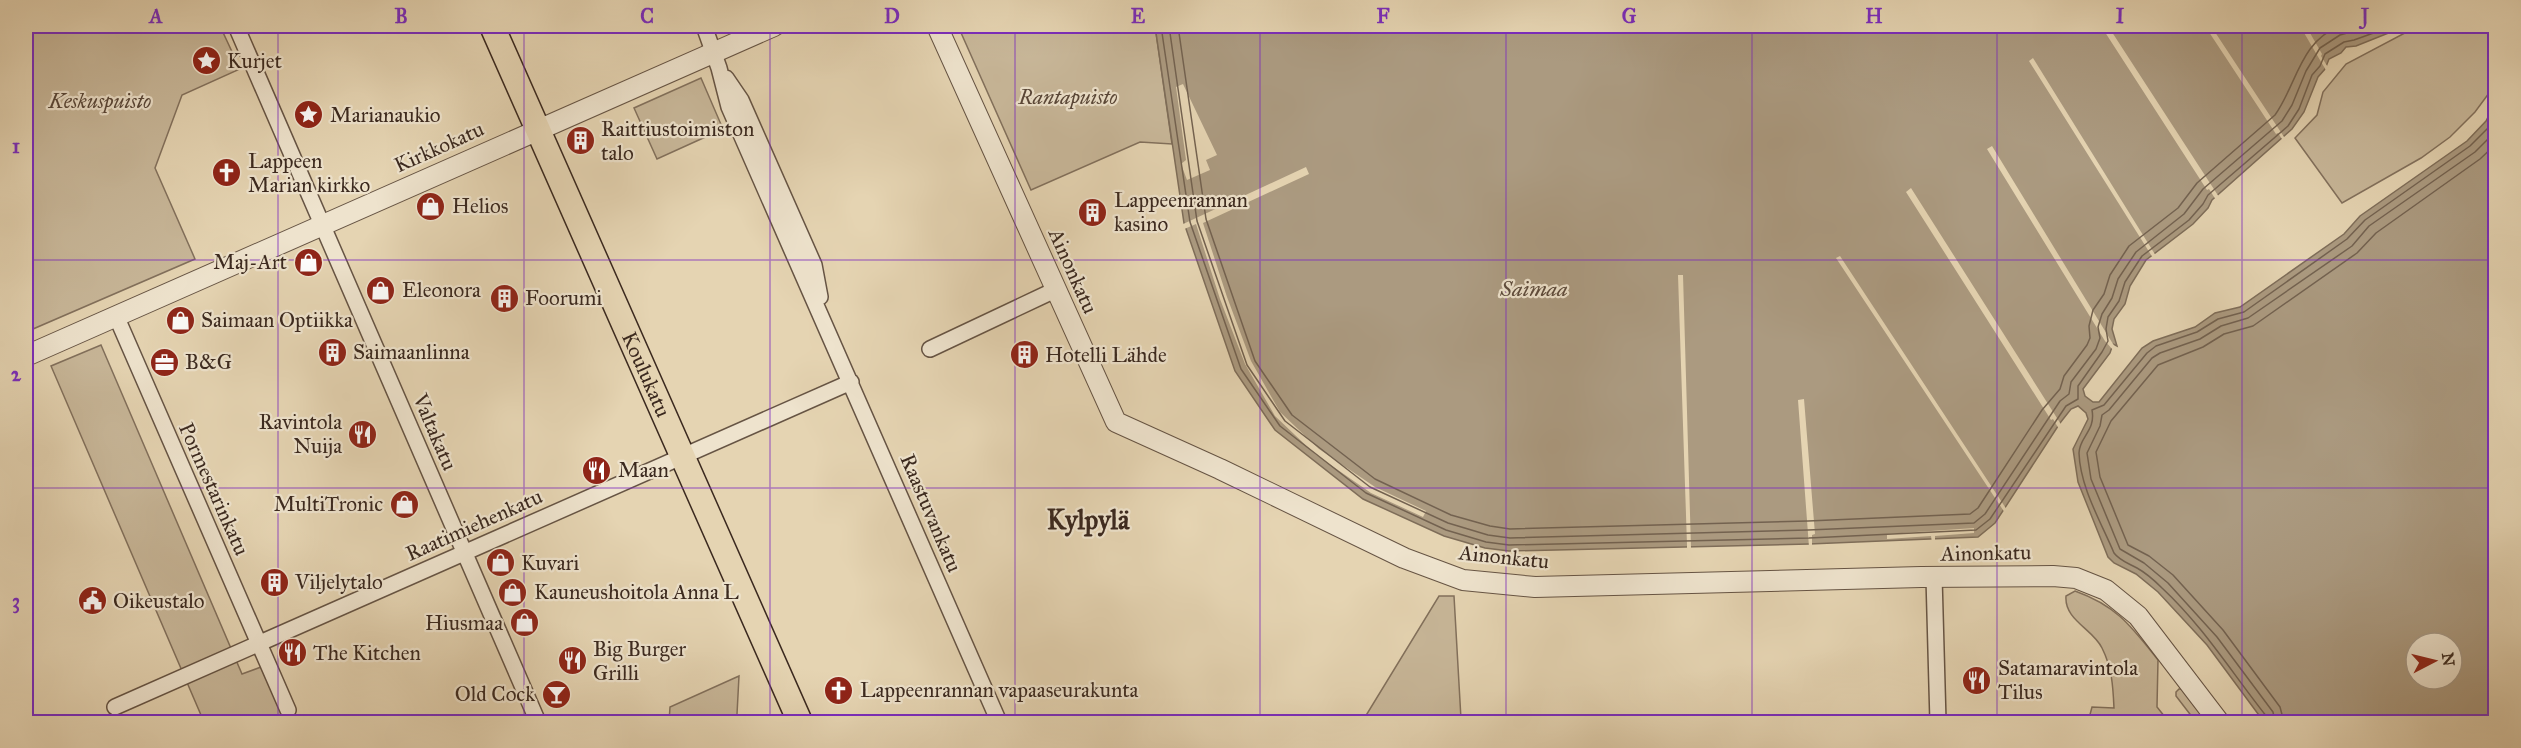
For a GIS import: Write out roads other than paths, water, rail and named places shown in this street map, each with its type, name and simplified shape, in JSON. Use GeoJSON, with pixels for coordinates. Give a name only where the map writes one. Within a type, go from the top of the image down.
{"type":"FeatureCollection","features":[{"type":"Feature","properties":{"kind":"main road","name":"Koulukatu"},"geometry":{"type":"LineString","coordinates":[[492,26],[800,723]]}},
{"type":"Feature","properties":{"kind":"street","name":"Valtakatu"},"geometry":{"type":"LineString","coordinates":[[236,26],[538,723]]}},
{"type":"Feature","properties":{"kind":"street","name":"Kirkkokatu"},"geometry":{"type":"LineString","coordinates":[[26,356],[117,318],[537,130],[709,42],[774,26]]}},
{"type":"Feature","properties":{"kind":"street","name":"Ainonkatu"},"geometry":{"type":"LineString","coordinates":[[936,26],[1116,422],[1220,469],[1404,558],[1441,574],[1479,583],[1535,587],[1934,577],[2053,576],[2076,578],[2100,586],[2138,616],[2219,723]]}},
{"type":"Feature","properties":{"kind":"street","name":"Raastuvankatu"},"geometry":{"type":"LineString","coordinates":[[709,42],[729,107],[999,723]]}},
{"type":"Feature","properties":{"kind":"street"},"geometry":{"type":"LineString","coordinates":[[930,349],[1055,290]]}},
{"type":"Feature","properties":{"kind":"street","name":"Pormestarinkatu"},"geometry":{"type":"LineString","coordinates":[[117,318],[288,710]]}},
{"type":"Feature","properties":{"kind":"street","name":"Raatimiehenkatu"},"geometry":{"type":"LineString","coordinates":[[115,707],[851,382]]}},
{"type":"Feature","properties":{"kind":"street"},"geometry":{"type":"LineString","coordinates":[[1934,577],[1938,723]]}},
{"type":"Feature","properties":{"kind":"water","name":"Saimaa"},"geometry":{"type":"Polygon","coordinates":[[[1155,26],[2406,26],[2356,46],[2346,47],[2341,53],[2329,59],[2325,69],[2318,77],[2304,112],[2292,129],[2212,200],[2208,208],[2193,224],[2146,260],[2130,286],[2125,304],[2114,319],[2112,329],[2117,346],[2113,344],[2110,353],[2083,389],[2085,396],[2093,402],[2099,402],[2142,348],[2153,341],[2195,327],[2215,313],[2240,307],[2344,234],[2360,216],[2467,141],[2486,121],[2495,103],[2495,722],[2264,722],[2207,645],[2158,592],[2136,574],[2114,563],[2108,557],[2078,482],[2073,449],[2088,419],[2086,413],[2078,406],[2071,409],[2060,423],[1995,523],[1978,537],[1809,544],[1509,551],[1485,548],[1444,536],[1363,499],[1275,430],[1235,371],[1184,223],[1155,26]]]}},
{"type":"Feature","properties":{"kind":"place","name":"Kurjet"},"geometry":{"type":"Point","coordinates":[206,61]}},
{"type":"Feature","properties":{"kind":"place","name":"Marianaukio"},"geometry":{"type":"Point","coordinates":[309,115]}},
{"type":"Feature","properties":{"kind":"place","name":"Raittiustoimiston talo"},"geometry":{"type":"Point","coordinates":[580,141]}},
{"type":"Feature","properties":{"kind":"place","name":"Lappeen Marian kirkko"},"geometry":{"type":"Point","coordinates":[227,173]}},
{"type":"Feature","properties":{"kind":"place","name":"Helios"},"geometry":{"type":"Point","coordinates":[431,206]}},
{"type":"Feature","properties":{"kind":"place","name":"Lappeenrannan kasino"},"geometry":{"type":"Point","coordinates":[1093,212]}},
{"type":"Feature","properties":{"kind":"place","name":"Maj-Art"},"geometry":{"type":"Point","coordinates":[308,262]}},
{"type":"Feature","properties":{"kind":"place","name":"Eleonora"},"geometry":{"type":"Point","coordinates":[381,290]}},
{"type":"Feature","properties":{"kind":"place","name":"Foorumi"},"geometry":{"type":"Point","coordinates":[504,298]}},
{"type":"Feature","properties":{"kind":"place","name":"Saimaan Optiikka"},"geometry":{"type":"Point","coordinates":[180,320]}},
{"type":"Feature","properties":{"kind":"place","name":"Saimaanlinna"},"geometry":{"type":"Point","coordinates":[332,352]}},
{"type":"Feature","properties":{"kind":"place","name":"Hotelli Lähde"},"geometry":{"type":"Point","coordinates":[1024,355]}},
{"type":"Feature","properties":{"kind":"place","name":"B&G"},"geometry":{"type":"Point","coordinates":[164,362]}},
{"type":"Feature","properties":{"kind":"place","name":"Ravintola Nuija"},"geometry":{"type":"Point","coordinates":[363,434]}},
{"type":"Feature","properties":{"kind":"place","name":"Maan"},"geometry":{"type":"Point","coordinates":[597,470]}},
{"type":"Feature","properties":{"kind":"place","name":"MultiTronic"},"geometry":{"type":"Point","coordinates":[404,504]}},
{"type":"Feature","properties":{"kind":"place","name":"Kuvari"},"geometry":{"type":"Point","coordinates":[500,563]}},
{"type":"Feature","properties":{"kind":"place","name":"Viljelytalo"},"geometry":{"type":"Point","coordinates":[274,582]}},
{"type":"Feature","properties":{"kind":"place","name":"Kauneushoitola Anna L"},"geometry":{"type":"Point","coordinates":[513,592]}},
{"type":"Feature","properties":{"kind":"place","name":"Oikeustalo"},"geometry":{"type":"Point","coordinates":[92,601]}},
{"type":"Feature","properties":{"kind":"place","name":"Hiusmaa"},"geometry":{"type":"Point","coordinates":[524,623]}},
{"type":"Feature","properties":{"kind":"place","name":"The Kitchen"},"geometry":{"type":"Point","coordinates":[292,653]}},
{"type":"Feature","properties":{"kind":"place","name":"Big Burger Grilli"},"geometry":{"type":"Point","coordinates":[572,661]}},
{"type":"Feature","properties":{"kind":"place","name":"Satamaravintola Tilus"},"geometry":{"type":"Point","coordinates":[1977,680]}},
{"type":"Feature","properties":{"kind":"place","name":"Lappeenrannan vapaaseurakunta"},"geometry":{"type":"Point","coordinates":[839,690]}},
{"type":"Feature","properties":{"kind":"place","name":"Old Cock"},"geometry":{"type":"Point","coordinates":[556,694]}},
{"type":"Feature","properties":{"kind":"district","name":"Kylpylä"},"geometry":{"type":"Point","coordinates":[1088,520]}},
{"type":"Feature","properties":{"kind":"park label","name":"Rantapuisto"},"geometry":{"type":"Point","coordinates":[1068,97]}},
{"type":"Feature","properties":{"kind":"park label","name":"Keskuspuisto"},"geometry":{"type":"Point","coordinates":[100,101]}}]}
